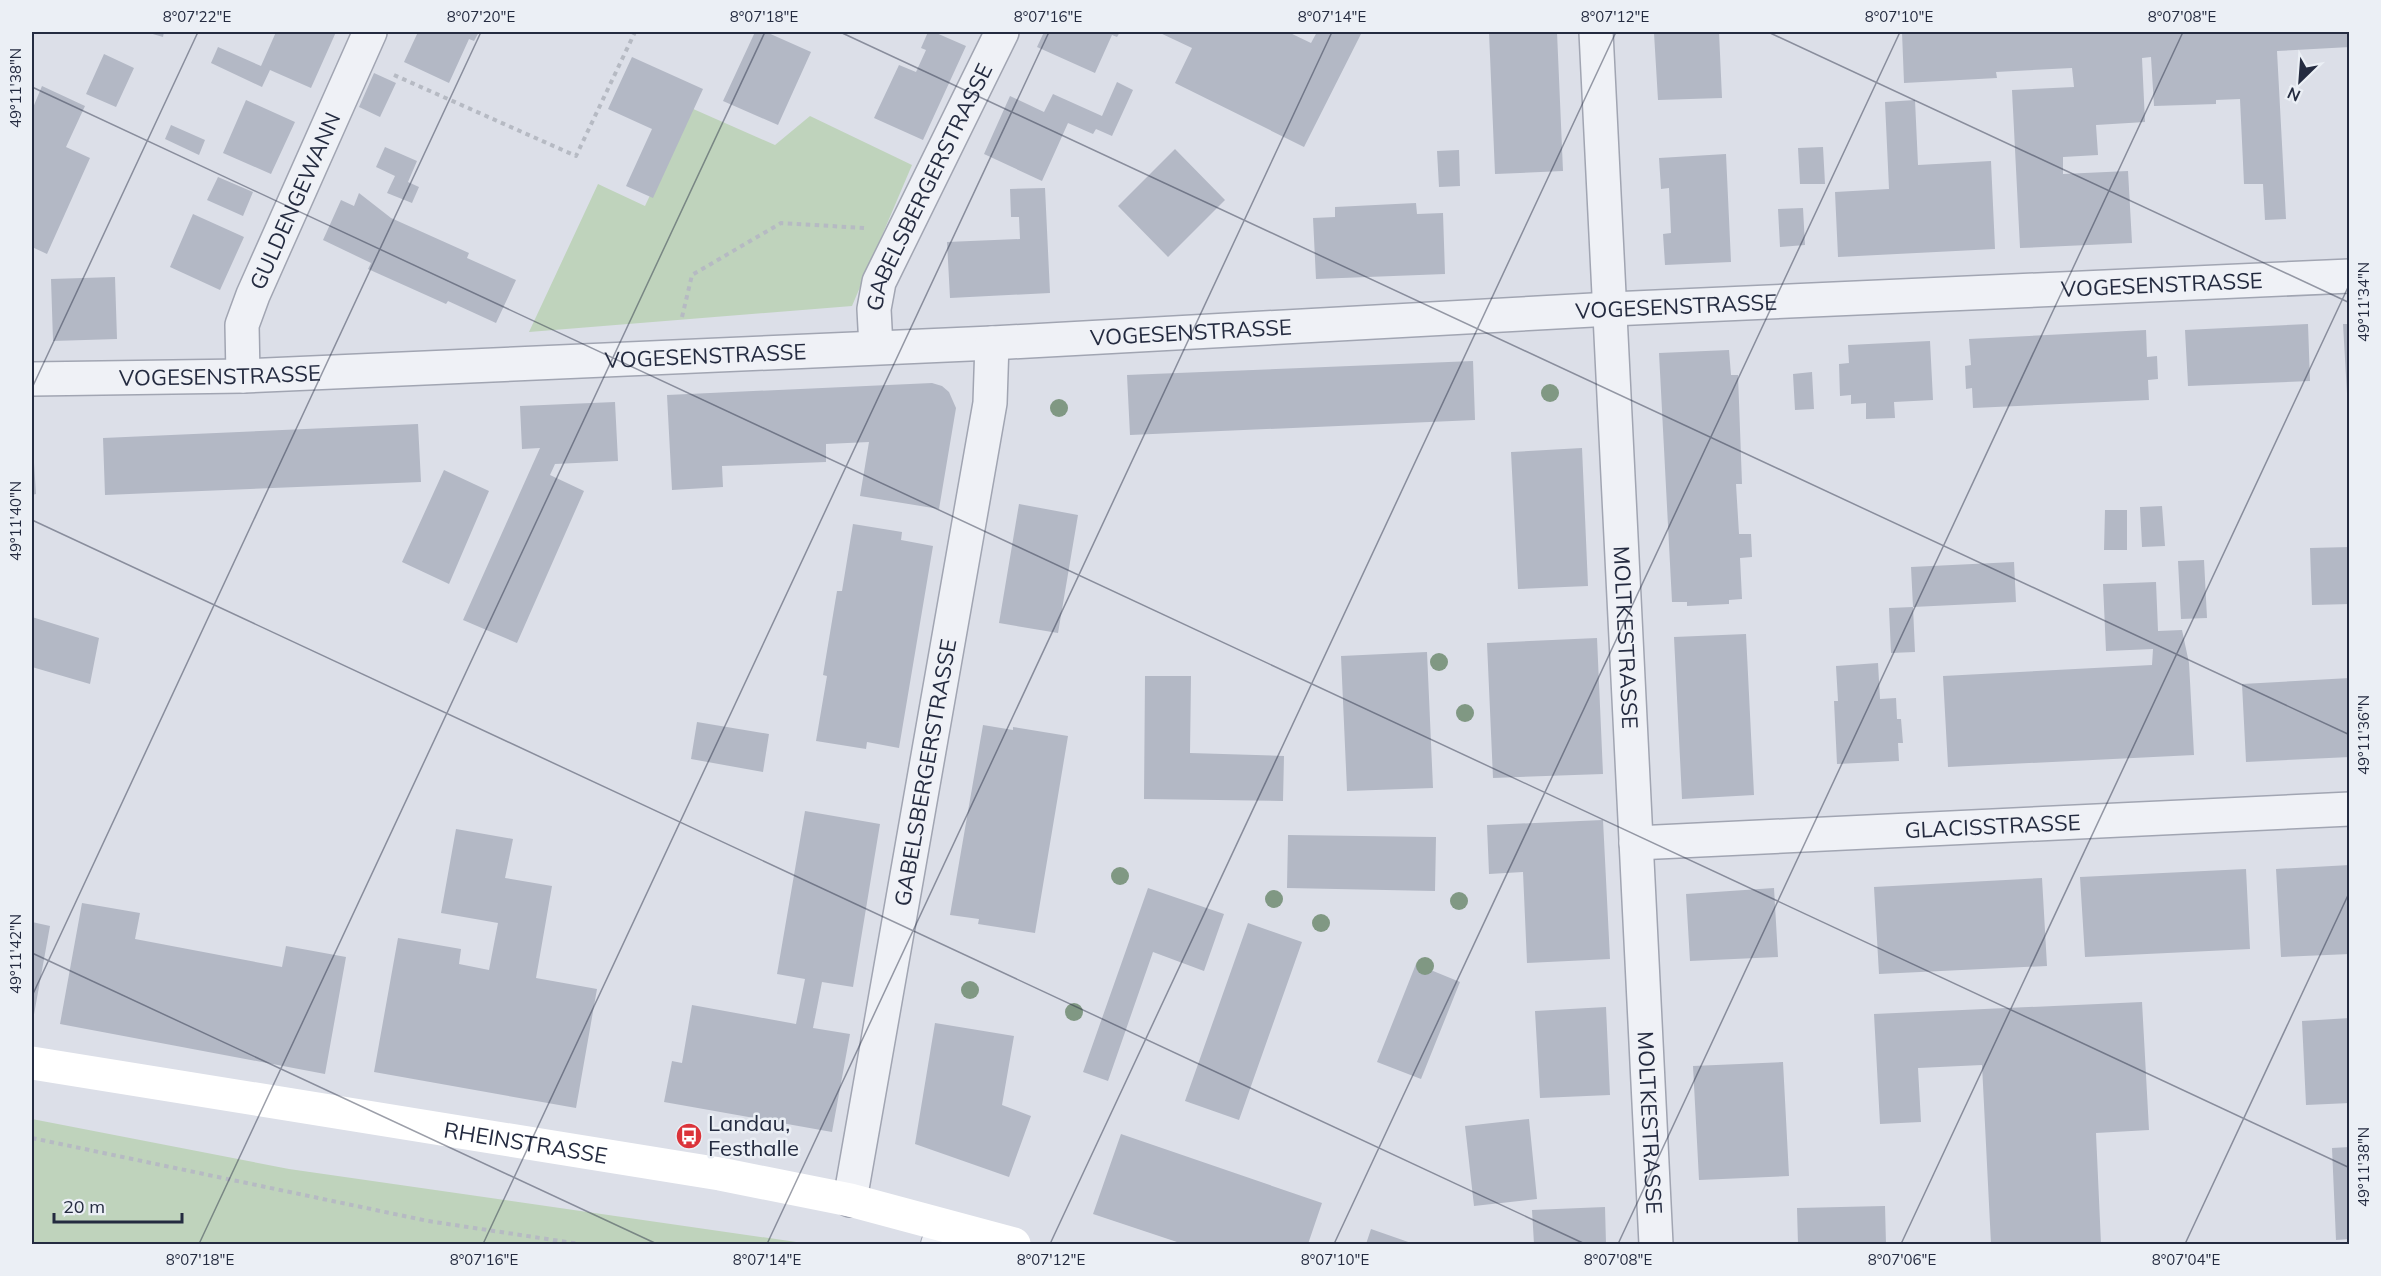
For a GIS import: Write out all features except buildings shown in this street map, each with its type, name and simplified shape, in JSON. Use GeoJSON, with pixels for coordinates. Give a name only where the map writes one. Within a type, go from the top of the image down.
{"type":"FeatureCollection","features":[{"type":"Feature","properties":{"kind":"main road","name":"RHEINSTRASSE"},"geometry":{"type":"LineString","coordinates":[[32,1063],[710,1173],[850,1200],[938,1234],[1014,1245]]}},
{"type":"Feature","properties":{"kind":"street","name":"GABELSBERGERSTRASSE"},"geometry":{"type":"LineString","coordinates":[[876,347],[876,296],[879,282],[1002,32]]}},
{"type":"Feature","properties":{"kind":"street","name":"MOLTKESTRASSE"},"geometry":{"type":"LineString","coordinates":[[1596,32],[1656,1245]]}},
{"type":"Feature","properties":{"kind":"street","name":"GULDENGEWANN"},"geometry":{"type":"LineString","coordinates":[[243,376],[242,325],[253,295],[364,45]]}},
{"type":"Feature","properties":{"kind":"street","name":"VOGESENSTRASSE"},"geometry":{"type":"LineString","coordinates":[[32,380],[243,376],[992,343],[1611,309],[2349,276]]}},
{"type":"Feature","properties":{"kind":"street","name":"GABELSBERGERSTRASSE"},"geometry":{"type":"LineString","coordinates":[[850,1200],[990,403],[992,343]]}},
{"type":"Feature","properties":{"kind":"street","name":"GLACISSTRASSE"},"geometry":{"type":"LineString","coordinates":[[1636,843],[2349,809]]}},
{"type":"Feature","properties":{"kind":"path"},"geometry":{"type":"LineString","coordinates":[[364,45],[576,156],[635,32]]}},
{"type":"Feature","properties":{"kind":"path"},"geometry":{"type":"LineString","coordinates":[[672,356],[692,275],[781,223],[903,231]]}},
{"type":"Feature","properties":{"kind":"path"},"geometry":{"type":"LineString","coordinates":[[32,1138],[428,1221],[580,1245]]}},
{"type":"Feature","properties":{"kind":"green space"},"geometry":{"type":"Polygon","coordinates":[[[691,108],[775,145],[810,116],[912,165],[852,306],[529,332],[598,184],[645,206],[691,108]]]}},
{"type":"Feature","properties":{"kind":"green space"},"geometry":{"type":"Polygon","coordinates":[[[32,1119],[289,1169],[810,1244],[32,1244],[32,1119]]]}},
{"type":"Feature","properties":{"kind":"place","name":"Landau, Festhalle"},"geometry":{"type":"Point","coordinates":[689,1136]}}]}
